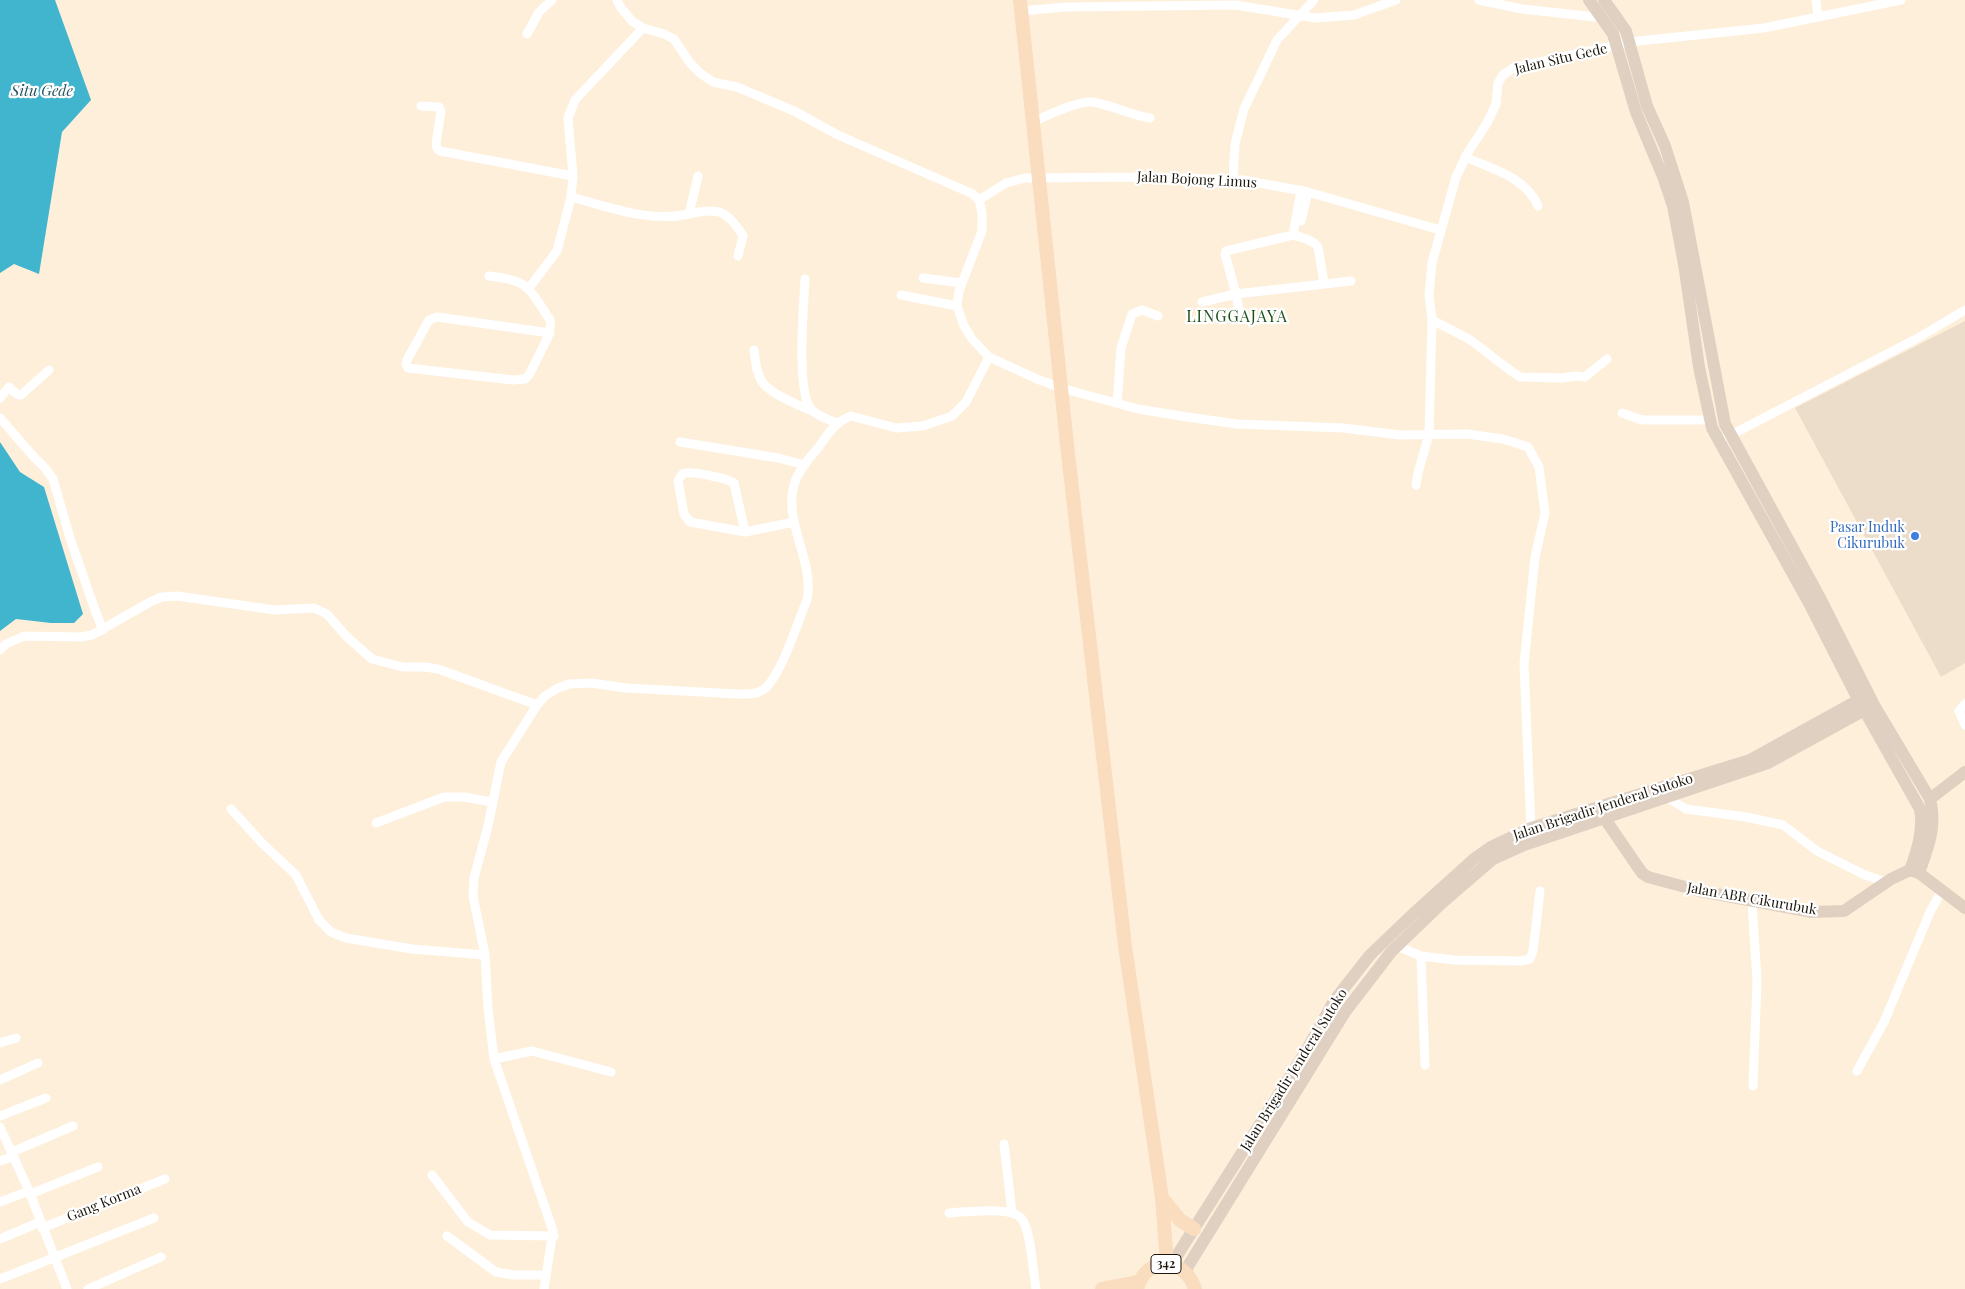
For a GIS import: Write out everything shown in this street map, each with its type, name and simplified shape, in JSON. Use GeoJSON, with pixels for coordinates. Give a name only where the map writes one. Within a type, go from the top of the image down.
{"type":"FeatureCollection","features":[{"type":"Feature","properties":{"kind":"main road"},"geometry":{"type":"LineString","coordinates":[[1020,6],[1125,946],[1162,1198],[1164,1232],[1169,1264]]}},
{"type":"Feature","properties":{"kind":"main road"},"geometry":{"type":"LineString","coordinates":[[1162,1198],[1174,1213],[1194,1229]]}},
{"type":"Feature","properties":{"kind":"main road"},"geometry":{"type":"LineString","coordinates":[[1148,1270],[1164,1232]]}},
{"type":"Feature","properties":{"kind":"main road","name":"342"},"geometry":{"type":"LineString","coordinates":[[1138,1286],[1148,1270],[1169,1264],[1185,1271],[1192,1279],[1196,1289]]}},
{"type":"Feature","properties":{"kind":"main road"},"geometry":{"type":"LineString","coordinates":[[1102,1289],[1138,1286]]}},
{"type":"Feature","properties":{"kind":"street"},"geometry":{"type":"LineString","coordinates":[[527,34],[539,12],[552,0]]}},
{"type":"Feature","properties":{"kind":"street"},"geometry":{"type":"LineString","coordinates":[[618,0],[626,15],[643,28],[674,39],[690,63],[713,82],[738,87],[794,111],[838,135],[973,194],[979,200],[982,213],[982,231],[961,284],[957,306],[968,332],[989,357],[1062,388],[1138,409],[1237,424],[1343,428],[1400,435],[1467,434],[1503,439],[1528,447],[1538,467],[1545,513],[1535,558],[1524,664],[1531,828]]}},
{"type":"Feature","properties":{"kind":"street"},"geometry":{"type":"LineString","coordinates":[[1233,179],[1235,144],[1244,109],[1277,40],[1299,14],[1314,0]]}},
{"type":"Feature","properties":{"kind":"street"},"geometry":{"type":"LineString","coordinates":[[1020,6],[1236,5],[1315,18],[1354,15],[1396,0]]}},
{"type":"Feature","properties":{"kind":"street"},"geometry":{"type":"LineString","coordinates":[[1479,0],[1522,9],[1618,20]]}},
{"type":"Feature","properties":{"kind":"street"},"geometry":{"type":"LineString","coordinates":[[1589,0],[1613,34],[1623,44],[1665,146],[1683,202],[1715,380],[1725,424],[1820,598],[1867,702],[1920,809],[1922,817],[1915,872]]}},
{"type":"Feature","properties":{"kind":"street"},"geometry":{"type":"LineString","coordinates":[[1604,0],[1626,31],[1623,44],[1636,112],[1664,179],[1673,206],[1684,264],[1698,367],[1710,420],[1719,441],[1809,603],[1867,702],[1930,799],[1933,811],[1931,837],[1915,872]]}},
{"type":"Feature","properties":{"kind":"street"},"geometry":{"type":"LineString","coordinates":[[1816,0],[1818,17]]}},
{"type":"Feature","properties":{"kind":"street","name":"Jalan Situ Gede"},"geometry":{"type":"LineString","coordinates":[[1416,485],[1429,434],[1432,320],[1429,295],[1432,263],[1456,177],[1465,157],[1487,124],[1496,104],[1498,83],[1503,75],[1513,68],[1623,44],[1764,28],[1901,0]]}},
{"type":"Feature","properties":{"kind":"street"},"geometry":{"type":"LineString","coordinates":[[529,288],[557,252],[571,197],[573,176],[568,118],[571,109],[575,100],[643,28]]}},
{"type":"Feature","properties":{"kind":"street"},"geometry":{"type":"LineString","coordinates":[[1032,122],[1082,103],[1091,102],[1132,115],[1150,118]]}},
{"type":"Feature","properties":{"kind":"street"},"geometry":{"type":"LineString","coordinates":[[421,106],[439,107],[441,111],[436,144],[440,150],[573,176]]}},
{"type":"Feature","properties":{"kind":"street"},"geometry":{"type":"LineString","coordinates":[[1465,157],[1518,180],[1526,187],[1538,206]]}},
{"type":"Feature","properties":{"kind":"street"},"geometry":{"type":"LineString","coordinates":[[689,214],[698,176]]}},
{"type":"Feature","properties":{"kind":"street","name":"Jalan Bojong Limus"},"geometry":{"type":"LineString","coordinates":[[979,200],[1006,183],[1025,178],[1152,177],[1233,179],[1305,191],[1440,230]]}},
{"type":"Feature","properties":{"kind":"street"},"geometry":{"type":"LineString","coordinates":[[1296,236],[1305,191]]}},
{"type":"Feature","properties":{"kind":"street"},"geometry":{"type":"LineString","coordinates":[[571,197],[623,211],[648,215],[676,217],[709,210],[722,212],[734,221],[743,236],[738,256]]}},
{"type":"Feature","properties":{"kind":"street"},"geometry":{"type":"LineString","coordinates":[[1240,317],[1225,254],[1226,251],[1296,236],[1315,242],[1318,247],[1324,283]]}},
{"type":"Feature","properties":{"kind":"street"},"geometry":{"type":"LineString","coordinates":[[489,276],[519,281],[529,288],[550,320],[550,333],[529,376],[519,380],[410,369],[406,364],[429,320],[432,318],[437,317],[550,333]]}},
{"type":"Feature","properties":{"kind":"street"},"geometry":{"type":"LineString","coordinates":[[923,278],[961,284]]}},
{"type":"Feature","properties":{"kind":"street"},"geometry":{"type":"LineString","coordinates":[[805,279],[801,329],[804,383],[812,411]]}},
{"type":"Feature","properties":{"kind":"street"},"geometry":{"type":"LineString","coordinates":[[1202,302],[1236,294],[1324,283],[1351,282]]}},
{"type":"Feature","properties":{"kind":"street"},"geometry":{"type":"LineString","coordinates":[[901,295],[957,306]]}},
{"type":"Feature","properties":{"kind":"street"},"geometry":{"type":"LineString","coordinates":[[1117,403],[1120,348],[1132,314],[1142,310],[1158,316]]}},
{"type":"Feature","properties":{"kind":"street"},"geometry":{"type":"LineString","coordinates":[[1719,441],[1916,339],[1965,310]]}},
{"type":"Feature","properties":{"kind":"street"},"geometry":{"type":"LineString","coordinates":[[1432,320],[1469,339],[1520,377],[1585,377],[1607,359]]}},
{"type":"Feature","properties":{"kind":"street"},"geometry":{"type":"LineString","coordinates":[[754,350],[756,367],[760,379],[765,386],[786,399],[837,423]]}},
{"type":"Feature","properties":{"kind":"street"},"geometry":{"type":"LineString","coordinates":[[544,1289],[554,1231],[494,1059],[488,1008],[485,955],[472,887],[501,762],[537,705],[545,696],[569,684],[591,682],[626,688],[737,694],[754,694],[764,689],[782,662],[808,594],[808,573],[794,522],[791,502],[797,477],[805,465],[837,423],[850,416],[896,428],[911,428],[952,416],[966,402],[989,357]]}},
{"type":"Feature","properties":{"kind":"street"},"geometry":{"type":"LineString","coordinates":[[0,398],[9,387],[18,395],[21,395],[49,370]]}},
{"type":"Feature","properties":{"kind":"street"},"geometry":{"type":"LineString","coordinates":[[1622,413],[1642,420],[1710,420]]}},
{"type":"Feature","properties":{"kind":"street"},"geometry":{"type":"LineString","coordinates":[[0,418],[53,479],[70,538],[95,610],[104,630]]}},
{"type":"Feature","properties":{"kind":"street"},"geometry":{"type":"LineString","coordinates":[[680,442],[778,458],[805,465]]}},
{"type":"Feature","properties":{"kind":"street"},"geometry":{"type":"LineString","coordinates":[[745,532],[734,483],[715,477],[687,473],[679,477],[684,514],[690,522],[745,532],[794,522]]}},
{"type":"Feature","properties":{"kind":"street"},"geometry":{"type":"LineString","coordinates":[[0,650],[6,644],[24,636],[82,637],[92,635],[104,630],[152,600],[162,597],[201,599],[276,610],[314,608],[328,614],[347,637],[372,659],[403,667],[438,669],[537,705]]}},
{"type":"Feature","properties":{"kind":"street"},"geometry":{"type":"LineString","coordinates":[[1185,1271],[1346,1012],[1397,946],[1439,898],[1493,859],[1524,845],[1605,819],[1653,797],[1668,798],[1768,763],[1867,702]]}},
{"type":"Feature","properties":{"kind":"street","name":"Jalan Brigadir Jenderal Sutoko"},"geometry":{"type":"LineString","coordinates":[[1169,1264],[1194,1229],[1305,1053],[1334,1001],[1370,955],[1439,898],[1474,859],[1491,847],[1531,828],[1653,797],[1750,760],[1867,702]]}},
{"type":"Feature","properties":{"kind":"street"},"geometry":{"type":"LineString","coordinates":[[1965,704],[1959,711],[1965,725]]}},
{"type":"Feature","properties":{"kind":"street"},"geometry":{"type":"LineString","coordinates":[[1930,799],[1965,772]]}},
{"type":"Feature","properties":{"kind":"street"},"geometry":{"type":"LineString","coordinates":[[376,823],[444,797],[464,797],[492,802]]}},
{"type":"Feature","properties":{"kind":"street"},"geometry":{"type":"LineString","coordinates":[[1668,798],[1686,809],[1746,817],[1783,825],[1817,851],[1866,875],[1886,882]]}},
{"type":"Feature","properties":{"kind":"street"},"geometry":{"type":"LineString","coordinates":[[231,810],[296,875],[319,920],[331,932],[346,938],[412,949],[485,955]]}},
{"type":"Feature","properties":{"kind":"street","name":"Jalan ABR Cikurubuk"},"geometry":{"type":"LineString","coordinates":[[1605,819],[1642,873],[1648,877],[1700,891],[1812,912],[1844,911],[1886,882],[1915,872]]}},
{"type":"Feature","properties":{"kind":"street"},"geometry":{"type":"LineString","coordinates":[[1915,872],[1965,908]]}},
{"type":"Feature","properties":{"kind":"street"},"geometry":{"type":"LineString","coordinates":[[1857,1071],[1884,1022],[1930,912],[1942,890]]}},
{"type":"Feature","properties":{"kind":"street"},"geometry":{"type":"LineString","coordinates":[[1397,946],[1421,956],[1454,960],[1521,961],[1530,959],[1533,951],[1540,891]]}},
{"type":"Feature","properties":{"kind":"street"},"geometry":{"type":"LineString","coordinates":[[1752,901],[1758,981],[1753,1086]]}},
{"type":"Feature","properties":{"kind":"street"},"geometry":{"type":"LineString","coordinates":[[1421,956],[1425,1065]]}},
{"type":"Feature","properties":{"kind":"street"},"geometry":{"type":"LineString","coordinates":[[1334,1001],[1346,1012]]}},
{"type":"Feature","properties":{"kind":"street"},"geometry":{"type":"LineString","coordinates":[[0,1043],[16,1038]]}},
{"type":"Feature","properties":{"kind":"street"},"geometry":{"type":"LineString","coordinates":[[494,1059],[532,1051],[611,1072]]}},
{"type":"Feature","properties":{"kind":"street"},"geometry":{"type":"LineString","coordinates":[[0,1080],[38,1063]]}},
{"type":"Feature","properties":{"kind":"street"},"geometry":{"type":"LineString","coordinates":[[0,1116],[46,1098]]}},
{"type":"Feature","properties":{"kind":"street"},"geometry":{"type":"LineString","coordinates":[[0,1161],[73,1126]]}},
{"type":"Feature","properties":{"kind":"street"},"geometry":{"type":"LineString","coordinates":[[0,1128],[30,1193],[67,1289]]}},
{"type":"Feature","properties":{"kind":"street"},"geometry":{"type":"LineString","coordinates":[[1004,1144],[1012,1213]]}},
{"type":"Feature","properties":{"kind":"street"},"geometry":{"type":"LineString","coordinates":[[0,1202],[30,1193],[98,1167]]}},
{"type":"Feature","properties":{"kind":"street"},"geometry":{"type":"LineString","coordinates":[[432,1175],[468,1222],[490,1235],[554,1236]]}},
{"type":"Feature","properties":{"kind":"street","name":"Gang Korma"},"geometry":{"type":"LineString","coordinates":[[0,1239],[165,1179]]}},
{"type":"Feature","properties":{"kind":"street"},"geometry":{"type":"LineString","coordinates":[[949,1213],[999,1211],[1012,1213],[1021,1218],[1027,1230],[1036,1289]]}},
{"type":"Feature","properties":{"kind":"street"},"geometry":{"type":"LineString","coordinates":[[0,1279],[154,1218]]}},
{"type":"Feature","properties":{"kind":"street"},"geometry":{"type":"LineString","coordinates":[[447,1236],[496,1272],[514,1275],[546,1275]]}},
{"type":"Feature","properties":{"kind":"street"},"geometry":{"type":"LineString","coordinates":[[88,1289],[161,1258]]}},
{"type":"Feature","properties":{"kind":"shaded area","name":"Pasar Induk Cikurubuk"},"geometry":{"type":"Polygon","coordinates":[[[1965,321],[1965,663],[1941,677],[1795,408],[1965,321]]]}},
{"type":"Feature","properties":{"kind":"water","name":"Situ Gede"},"geometry":{"type":"Polygon","coordinates":[[[0,0],[55,0],[91,100],[62,132],[39,274],[14,264],[0,273],[0,0]]]}},
{"type":"Feature","properties":{"kind":"water"},"geometry":{"type":"Polygon","coordinates":[[[0,442],[20,472],[44,487],[83,614],[74,623],[51,623],[16,619],[0,631],[0,442]]]}},
{"type":"Feature","properties":{"kind":"place","name":"Pasar Induk Cikurubuk"},"geometry":{"type":"Point","coordinates":[1915,536]}},
{"type":"Feature","properties":{"kind":"district","name":"LINGGAJAYA"},"geometry":{"type":"Point","coordinates":[1237,317]}}]}
